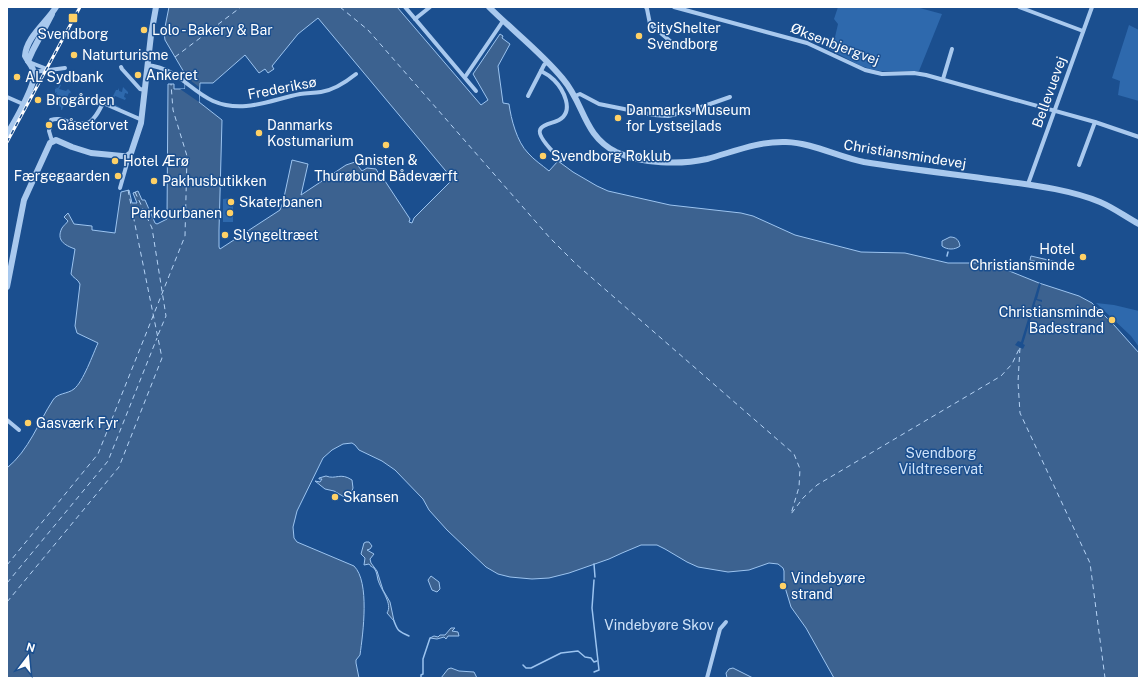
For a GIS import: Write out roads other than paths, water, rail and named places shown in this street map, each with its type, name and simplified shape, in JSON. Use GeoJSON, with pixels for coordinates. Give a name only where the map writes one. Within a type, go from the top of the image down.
{"type":"FeatureCollection","features":[{"type":"Feature","properties":{"kind":"street"},"geometry":{"type":"LineString","coordinates":[[120,188],[126,170],[127,156],[132,151],[142,120],[151,32],[156,7]]}},
{"type":"Feature","properties":{"kind":"street"},"geometry":{"type":"LineString","coordinates":[[406,7],[476,91]]}},
{"type":"Feature","properties":{"kind":"street"},"geometry":{"type":"LineString","coordinates":[[415,19],[430,7]]}},
{"type":"Feature","properties":{"kind":"street","name":"Christiansmindevej"},"geometry":{"type":"LineString","coordinates":[[489,7],[562,77],[575,96],[588,126],[600,141],[616,151],[640,159],[668,163],[706,159],[757,144],[785,142],[800,143],[853,160],[887,166],[1028,184],[1066,192],[1094,200],[1139,224]]}},
{"type":"Feature","properties":{"kind":"street"},"geometry":{"type":"LineString","coordinates":[[646,7],[650,24],[676,46]]}},
{"type":"Feature","properties":{"kind":"street","name":"Øksenbjergvej"},"geometry":{"type":"LineString","coordinates":[[674,7],[807,43],[868,71],[888,74],[914,73],[927,75],[1054,110],[1139,137]]}},
{"type":"Feature","properties":{"kind":"street"},"geometry":{"type":"LineString","coordinates":[[1019,7],[1083,30]]}},
{"type":"Feature","properties":{"kind":"street","name":"Bellevuevej"},"geometry":{"type":"LineString","coordinates":[[1028,184],[1092,7]]}},
{"type":"Feature","properties":{"kind":"street"},"geometry":{"type":"LineString","coordinates":[[7,134],[32,84],[34,72],[25,55],[28,46],[41,24],[55,8]]}},
{"type":"Feature","properties":{"kind":"street"},"geometry":{"type":"LineString","coordinates":[[465,77],[503,21]]}},
{"type":"Feature","properties":{"kind":"street"},"geometry":{"type":"LineString","coordinates":[[943,79],[952,50]]}},
{"type":"Feature","properties":{"kind":"street"},"geometry":{"type":"LineString","coordinates":[[28,61],[41,68],[49,70]]}},
{"type":"Feature","properties":{"kind":"street"},"geometry":{"type":"LineString","coordinates":[[528,96],[547,62]]}},
{"type":"Feature","properties":{"kind":"street","name":"Frederiksø"},"geometry":{"type":"LineString","coordinates":[[147,66],[157,66],[167,70],[185,81],[208,99],[224,105],[238,107],[252,106],[299,94],[327,91],[345,82],[356,74]]}},
{"type":"Feature","properties":{"kind":"street"},"geometry":{"type":"LineString","coordinates":[[34,72],[65,68]]}},
{"type":"Feature","properties":{"kind":"street"},"geometry":{"type":"LineString","coordinates":[[122,68],[140,89],[145,90]]}},
{"type":"Feature","properties":{"kind":"street"},"geometry":{"type":"LineString","coordinates":[[541,71],[553,79],[566,99],[567,106],[562,118],[558,121],[543,126],[540,128],[539,132],[546,144],[561,160]]}},
{"type":"Feature","properties":{"kind":"street"},"geometry":{"type":"LineString","coordinates":[[575,96],[580,94],[597,103],[654,115],[668,116],[690,111],[730,97]]}},
{"type":"Feature","properties":{"kind":"street"},"geometry":{"type":"LineString","coordinates":[[7,97],[23,104]]}},
{"type":"Feature","properties":{"kind":"street"},"geometry":{"type":"LineString","coordinates":[[52,141],[49,130],[51,120],[59,118],[80,125],[86,124],[93,120],[103,103],[142,120]]}},
{"type":"Feature","properties":{"kind":"street"},"geometry":{"type":"LineString","coordinates":[[1079,165],[1095,122]]}},
{"type":"Feature","properties":{"kind":"street"},"geometry":{"type":"LineString","coordinates":[[52,141],[58,141],[91,153],[127,156]]}},
{"type":"Feature","properties":{"kind":"street"},"geometry":{"type":"LineString","coordinates":[[7,287],[11,255],[28,191],[47,148],[52,141]]}},
{"type":"Feature","properties":{"kind":"street"},"geometry":{"type":"LineString","coordinates":[[7,420],[19,430]]}},
{"type":"Feature","properties":{"kind":"street"},"geometry":{"type":"LineString","coordinates":[[707,678],[720,629],[726,622]]}},
{"type":"Feature","properties":{"kind":"waterway"},"geometry":{"type":"LineString","coordinates":[[947,256],[948,252]]}},
{"type":"Feature","properties":{"kind":"waterway"},"geometry":{"type":"LineString","coordinates":[[594,564],[595,577]]}},
{"type":"Feature","properties":{"kind":"waterway"},"geometry":{"type":"LineString","coordinates":[[594,580],[592,608],[599,670],[594,672]]}},
{"type":"Feature","properties":{"kind":"waterway"},"geometry":{"type":"LineString","coordinates":[[394,621],[399,631],[409,636]]}},
{"type":"Feature","properties":{"kind":"waterway"},"geometry":{"type":"LineString","coordinates":[[421,678],[421,675],[423,674],[423,659],[430,638]]}},
{"type":"Feature","properties":{"kind":"waterway"},"geometry":{"type":"LineString","coordinates":[[523,665],[526,668],[531,668],[561,653],[578,651],[585,657],[591,658],[594,662],[597,661]]}},
{"type":"Feature","properties":{"kind":"railway"},"geometry":{"type":"LineString","coordinates":[[7,142],[80,7]]}},
{"type":"Feature","properties":{"kind":"place","name":"Svendborg"},"geometry":{"type":"Point","coordinates":[73,18]}},
{"type":"Feature","properties":{"kind":"place","name":"Lolo - Bakery & Bar"},"geometry":{"type":"Point","coordinates":[144,30]}},
{"type":"Feature","properties":{"kind":"place","name":"CityShelter Svendborg"},"geometry":{"type":"Point","coordinates":[639,36]}},
{"type":"Feature","properties":{"kind":"place","name":"Naturturisme"},"geometry":{"type":"Point","coordinates":[74,55]}},
{"type":"Feature","properties":{"kind":"place","name":"Ankeret"},"geometry":{"type":"Point","coordinates":[138,75]}},
{"type":"Feature","properties":{"kind":"place","name":"AL Sydbank"},"geometry":{"type":"Point","coordinates":[17,77]}},
{"type":"Feature","properties":{"kind":"place","name":"Brogården"},"geometry":{"type":"Point","coordinates":[38,100]}},
{"type":"Feature","properties":{"kind":"place","name":"Danmarks Museum for Lystsejlads"},"geometry":{"type":"Point","coordinates":[618,118]}},
{"type":"Feature","properties":{"kind":"place","name":"Gåsetorvet"},"geometry":{"type":"Point","coordinates":[49,125]}},
{"type":"Feature","properties":{"kind":"place","name":"Danmarks Kostumarium"},"geometry":{"type":"Point","coordinates":[259,133]}},
{"type":"Feature","properties":{"kind":"place","name":"Gnisten & Thurøbund Bådeværft"},"geometry":{"type":"Point","coordinates":[386,145]}},
{"type":"Feature","properties":{"kind":"place","name":"Svendborg Roklub"},"geometry":{"type":"Point","coordinates":[543,156]}},
{"type":"Feature","properties":{"kind":"place","name":"Hotel Ærø"},"geometry":{"type":"Point","coordinates":[115,161]}},
{"type":"Feature","properties":{"kind":"place","name":"Færgegaarden"},"geometry":{"type":"Point","coordinates":[118,176]}},
{"type":"Feature","properties":{"kind":"place","name":"Pakhusbutikken"},"geometry":{"type":"Point","coordinates":[154,181]}},
{"type":"Feature","properties":{"kind":"place","name":"Skaterbanen"},"geometry":{"type":"Point","coordinates":[231,202]}},
{"type":"Feature","properties":{"kind":"place","name":"Parkourbanen"},"geometry":{"type":"Point","coordinates":[230,213]}},
{"type":"Feature","properties":{"kind":"place","name":"Slyngeltræet"},"geometry":{"type":"Point","coordinates":[225,235]}},
{"type":"Feature","properties":{"kind":"place","name":"Hotel Christiansminde"},"geometry":{"type":"Point","coordinates":[1083,257]}},
{"type":"Feature","properties":{"kind":"place","name":"Christiansminde Badestrand"},"geometry":{"type":"Point","coordinates":[1112,320]}},
{"type":"Feature","properties":{"kind":"place","name":"Gasværk Fyr"},"geometry":{"type":"Point","coordinates":[28,423]}},
{"type":"Feature","properties":{"kind":"place","name":"Skansen"},"geometry":{"type":"Point","coordinates":[335,497]}},
{"type":"Feature","properties":{"kind":"place","name":"Vindebyøre strand"},"geometry":{"type":"Point","coordinates":[783,586]}},
{"type":"Feature","properties":{"kind":"park label","name":"Svendborg Vildtreservat"},"geometry":{"type":"Point","coordinates":[941,462]}},
{"type":"Feature","properties":{"kind":"park label","name":"Vindebyøre Skov"},"geometry":{"type":"Point","coordinates":[659,625]}}]}
